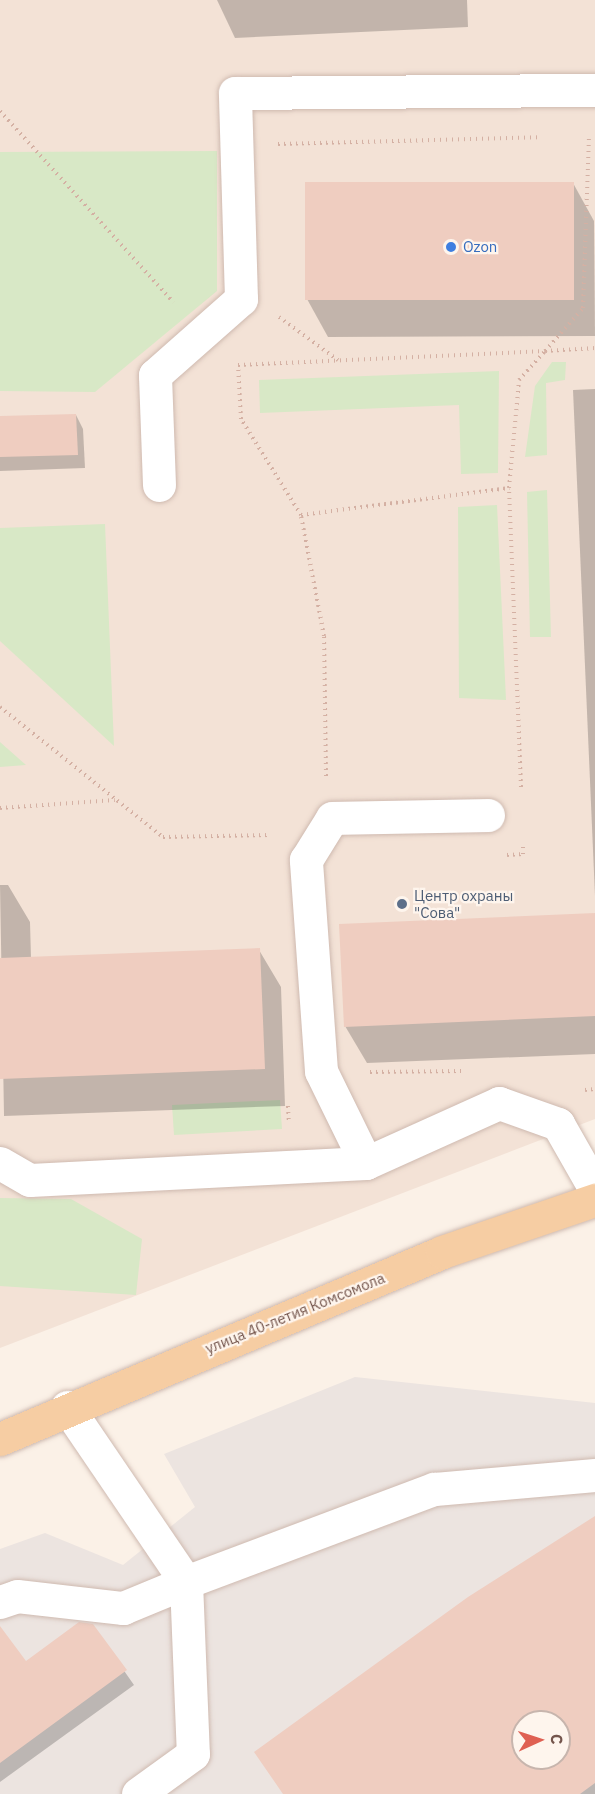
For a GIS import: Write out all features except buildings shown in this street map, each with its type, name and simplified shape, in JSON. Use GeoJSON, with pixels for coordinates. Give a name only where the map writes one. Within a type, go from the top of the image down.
{"type":"FeatureCollection","features":[{"type":"Feature","properties":{"kind":"main road","name":"улица 40-летия Комсомола"},"geometry":{"type":"LineString","coordinates":[[0,1439],[67,1407],[442,1252],[595,1200]]}},
{"type":"Feature","properties":{"kind":"lane"},"geometry":{"type":"LineString","coordinates":[[159,485],[155,375],[241,299],[235,93],[595,90]]}},
{"type":"Feature","properties":{"kind":"lane"},"geometry":{"type":"LineString","coordinates":[[366,1163],[321,1071],[306,860],[332,818],[488,815]]}},
{"type":"Feature","properties":{"kind":"lane"},"geometry":{"type":"LineString","coordinates":[[0,1163],[30,1180],[366,1163],[499,1103],[558,1124],[595,1189]]}},
{"type":"Feature","properties":{"kind":"lane"},"geometry":{"type":"LineString","coordinates":[[67,1407],[186,1582],[193,1754],[138,1794]]}},
{"type":"Feature","properties":{"kind":"lane"},"geometry":{"type":"LineString","coordinates":[[0,1602],[17,1596],[123,1608],[434,1489],[595,1475]]}},
{"type":"Feature","properties":{"kind":"path"},"geometry":{"type":"LineString","coordinates":[[0,111],[202,333],[238,365],[595,348]]}},
{"type":"Feature","properties":{"kind":"path"},"geometry":{"type":"LineString","coordinates":[[521,795],[509,488],[519,380],[583,308],[585,136],[595,134]]}},
{"type":"Feature","properties":{"kind":"path"},"geometry":{"type":"LineString","coordinates":[[266,144],[550,137]]}},
{"type":"Feature","properties":{"kind":"path"},"geometry":{"type":"LineString","coordinates":[[275,314],[338,360]]}},
{"type":"Feature","properties":{"kind":"path"},"geometry":{"type":"LineString","coordinates":[[243,356],[238,365],[241,419],[301,516],[324,636],[332,818]]}},
{"type":"Feature","properties":{"kind":"path"},"geometry":{"type":"LineString","coordinates":[[301,516],[509,488]]}},
{"type":"Feature","properties":{"kind":"path"},"geometry":{"type":"LineString","coordinates":[[0,707],[163,837],[268,833],[306,860]]}},
{"type":"Feature","properties":{"kind":"path"},"geometry":{"type":"LineString","coordinates":[[0,808],[116,800]]}},
{"type":"Feature","properties":{"kind":"path"},"geometry":{"type":"LineString","coordinates":[[500,855],[524,854],[523,830]]}},
{"type":"Feature","properties":{"kind":"path"},"geometry":{"type":"LineString","coordinates":[[289,1128],[288,1076],[321,1071]]}},
{"type":"Feature","properties":{"kind":"shaded area"},"geometry":{"type":"Polygon","coordinates":[[[0,0],[595,0],[595,1119],[0,1348],[0,0]]]}},
{"type":"Feature","properties":{"kind":"shaded area"},"geometry":{"type":"Polygon","coordinates":[[[355,1377],[595,1403],[595,1794],[0,1794],[0,1549],[45,1533],[123,1565],[195,1507],[164,1454],[355,1377]]]}},
{"type":"Feature","properties":{"kind":"green space"},"geometry":{"type":"Polygon","coordinates":[[[217,151],[217,291],[95,392],[0,391],[0,152],[217,151]]]}},
{"type":"Feature","properties":{"kind":"green space"},"geometry":{"type":"Polygon","coordinates":[[[552,362],[566,362],[565,380],[546,383],[547,455],[525,457],[535,386],[552,362]]]}},
{"type":"Feature","properties":{"kind":"green space"},"geometry":{"type":"Polygon","coordinates":[[[499,371],[498,473],[461,474],[459,405],[260,413],[259,380],[499,371]]]}},
{"type":"Feature","properties":{"kind":"green space"},"geometry":{"type":"Polygon","coordinates":[[[547,490],[551,637],[530,637],[527,492],[547,490]]]}},
{"type":"Feature","properties":{"kind":"green space"},"geometry":{"type":"Polygon","coordinates":[[[497,505],[506,700],[459,698],[458,507],[497,505]]]}},
{"type":"Feature","properties":{"kind":"green space"},"geometry":{"type":"Polygon","coordinates":[[[105,524],[114,746],[0,641],[0,528],[105,524]]]}},
{"type":"Feature","properties":{"kind":"green space"},"geometry":{"type":"Polygon","coordinates":[[[0,742],[26,765],[0,767],[0,742]]]}},
{"type":"Feature","properties":{"kind":"green space"},"geometry":{"type":"Polygon","coordinates":[[[280,1100],[282,1129],[174,1135],[172,1105],[280,1100]]]}},
{"type":"Feature","properties":{"kind":"green space"},"geometry":{"type":"Polygon","coordinates":[[[0,1198],[71,1199],[142,1239],[136,1295],[0,1286],[0,1198]]]}},
{"type":"Feature","properties":{"kind":"place","name":"Ozon"},"geometry":{"type":"Point","coordinates":[451,247]}},
{"type":"Feature","properties":{"kind":"place","name":"Центр охраны \"Сова\""},"geometry":{"type":"Point","coordinates":[402,904]}}]}
